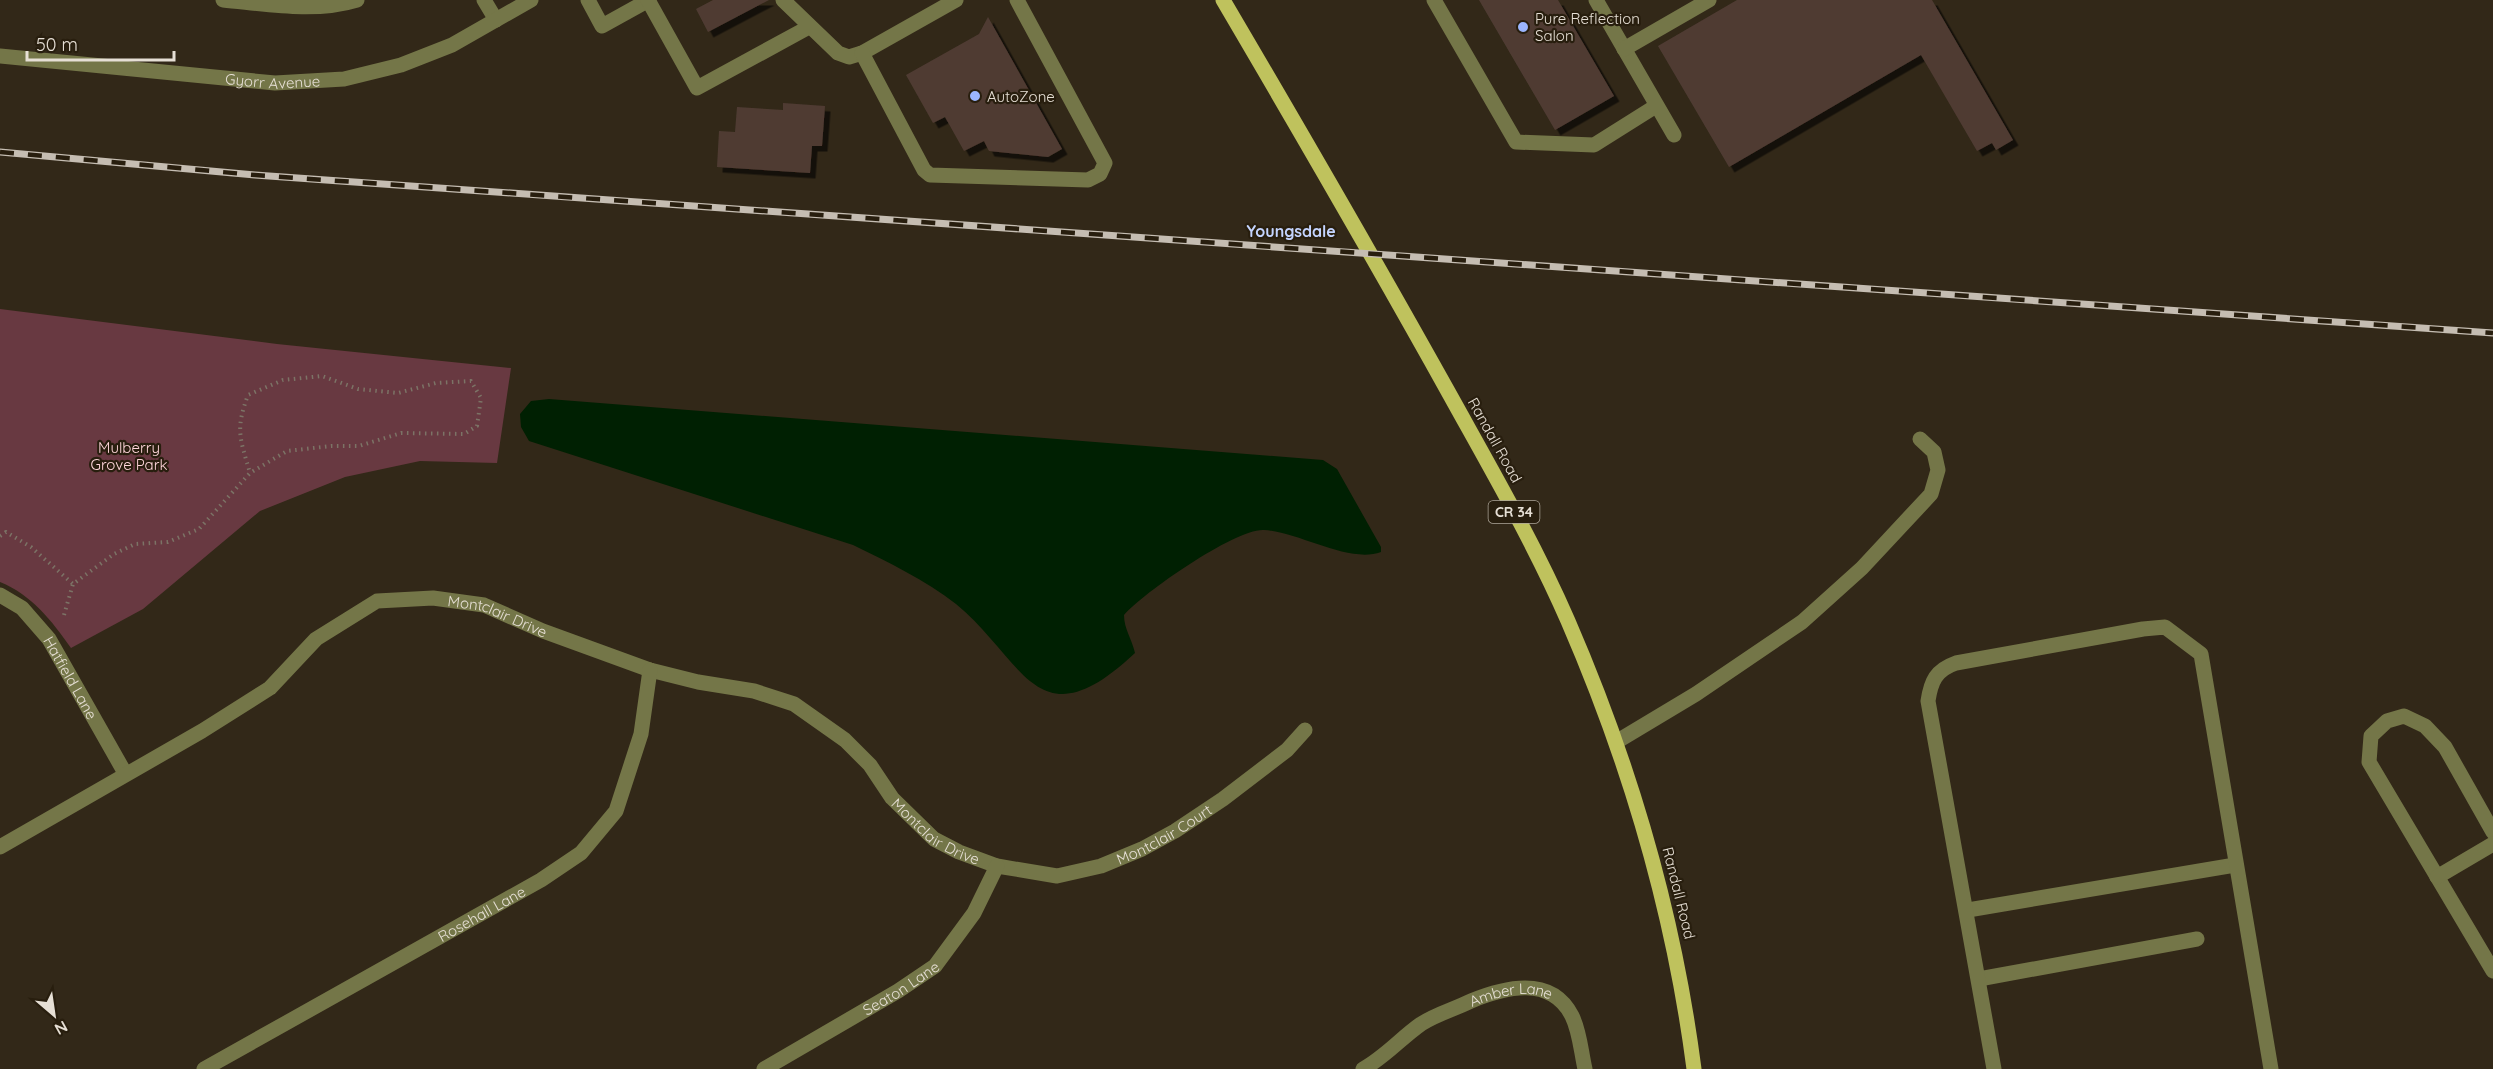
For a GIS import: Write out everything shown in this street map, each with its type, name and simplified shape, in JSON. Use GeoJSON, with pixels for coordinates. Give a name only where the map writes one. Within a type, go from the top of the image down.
{"type":"FeatureCollection","features":[{"type":"Feature","properties":{"kind":"main road","name":"Randall Road"},"geometry":{"type":"LineString","coordinates":[[1223,0],[1372,254],[1503,490],[1567,618],[1616,742],[1643,822],[1677,962],[1694,1069]]}},
{"type":"Feature","properties":{"kind":"street"},"geometry":{"type":"LineString","coordinates":[[223,0],[283,6],[345,4],[357,0]]}},
{"type":"Feature","properties":{"kind":"street"},"geometry":{"type":"LineString","coordinates":[[484,0],[496,20]]}},
{"type":"Feature","properties":{"kind":"street","name":"Gyorr Avenue"},"geometry":{"type":"LineString","coordinates":[[0,56],[275,83],[344,79],[401,65],[452,45],[531,0]]}},
{"type":"Feature","properties":{"kind":"street"},"geometry":{"type":"LineString","coordinates":[[588,0],[602,26],[649,0],[697,88],[810,27]]}},
{"type":"Feature","properties":{"kind":"street"},"geometry":{"type":"LineString","coordinates":[[783,0],[838,53],[849,57],[862,53],[957,0]]}},
{"type":"Feature","properties":{"kind":"street"},"geometry":{"type":"LineString","coordinates":[[862,53],[924,170],[930,175],[1088,180],[1100,174],[1105,163],[1017,0]]}},
{"type":"Feature","properties":{"kind":"street"},"geometry":{"type":"LineString","coordinates":[[1434,0],[1516,142],[1594,145],[1656,106]]}},
{"type":"Feature","properties":{"kind":"street"},"geometry":{"type":"LineString","coordinates":[[1596,0],[1674,135]]}},
{"type":"Feature","properties":{"kind":"street"},"geometry":{"type":"LineString","coordinates":[[1624,50],[1709,0]]}},
{"type":"Feature","properties":{"kind":"street"},"geometry":{"type":"LineString","coordinates":[[1616,742],[1696,694],[1802,622],[1862,568],[1931,494],[1938,470],[1934,452],[1920,439]]}},
{"type":"Feature","properties":{"kind":"street","name":"Hatfield Lane"},"geometry":{"type":"LineString","coordinates":[[0,596],[22,608],[49,639],[125,773]]}},
{"type":"Feature","properties":{"kind":"street","name":"Montclair Drive"},"geometry":{"type":"LineString","coordinates":[[0,847],[270,688],[316,639],[377,601],[433,598],[484,605],[543,631],[650,670],[698,682],[754,691],[794,704],[845,740],[870,765],[892,798],[934,839],[959,852],[997,866]]}},
{"type":"Feature","properties":{"kind":"street"},"geometry":{"type":"LineString","coordinates":[[1994,1069],[1968,910],[1928,701],[1930,682],[1942,668],[1956,663],[2143,628],[2165,627],[2201,654],[2271,1069]]}},
{"type":"Feature","properties":{"kind":"street","name":"Rosehall Lane"},"geometry":{"type":"LineString","coordinates":[[204,1069],[541,880],[581,853],[616,812],[641,735],[650,670]]}},
{"type":"Feature","properties":{"kind":"street"},"geometry":{"type":"LineString","coordinates":[[2493,832],[2445,747],[2425,726],[2404,716],[2387,721],[2371,735],[2369,762],[2493,971]]}},
{"type":"Feature","properties":{"kind":"street","name":"Montclair Court"},"geometry":{"type":"LineString","coordinates":[[997,866],[1057,876],[1101,866],[1142,849],[1223,799],[1287,750],[1305,730]]}},
{"type":"Feature","properties":{"kind":"street"},"geometry":{"type":"LineString","coordinates":[[2437,877],[2493,844]]}},
{"type":"Feature","properties":{"kind":"street"},"geometry":{"type":"LineString","coordinates":[[1968,910],[2235,865]]}},
{"type":"Feature","properties":{"kind":"street","name":"Seaton Lane"},"geometry":{"type":"LineString","coordinates":[[764,1069],[898,991],[934,966],[974,913],[997,866]]}},
{"type":"Feature","properties":{"kind":"street"},"geometry":{"type":"LineString","coordinates":[[1979,979],[2197,939]]}},
{"type":"Feature","properties":{"kind":"street","name":"Amber Lane"},"geometry":{"type":"LineString","coordinates":[[1363,1069],[1378,1061],[1423,1023],[1499,990],[1515,986],[1546,990],[1563,1002],[1572,1016],[1585,1069]]}},
{"type":"Feature","properties":{"kind":"path"},"geometry":{"type":"LineString","coordinates":[[64,615],[73,584],[114,554],[135,544],[168,542],[199,529],[250,473],[287,451],[330,446],[359,446],[401,434],[464,434],[477,426],[481,398],[471,381],[436,383],[398,393],[358,389],[322,376],[284,380],[248,395],[239,420],[240,438],[250,473]]}},
{"type":"Feature","properties":{"kind":"path"},"geometry":{"type":"LineString","coordinates":[[0,536],[6,532],[31,547],[73,584]]}},
{"type":"Feature","properties":{"kind":"green space","name":"Mulberry Grove Park"},"geometry":{"type":"Polygon","coordinates":[[[0,309],[277,344],[511,368],[497,463],[420,461],[345,477],[260,511],[143,609],[71,648],[32,601],[0,582],[0,309]]]}},
{"type":"Feature","properties":{"kind":"shaded area"},"geometry":{"type":"Polygon","coordinates":[[[549,399],[1323,460],[1337,469],[1381,547],[1381,552],[1368,555],[1354,554],[1264,530],[1233,539],[1169,578],[1124,615],[1125,625],[1135,653],[1102,680],[1075,692],[1053,693],[1035,684],[1017,669],[979,626],[944,595],[919,579],[853,545],[529,441],[521,427],[520,414],[531,401],[549,399]]]}},
{"type":"Feature","properties":{"kind":"building"},"geometry":{"type":"Polygon","coordinates":[[[713,0],[769,0],[708,32],[696,9],[713,0]]]}},
{"type":"Feature","properties":{"kind":"building"},"geometry":{"type":"Polygon","coordinates":[[[1479,0],[1558,0],[1614,96],[1555,130],[1479,0]]]}},
{"type":"Feature","properties":{"kind":"building"},"geometry":{"type":"Polygon","coordinates":[[[1737,0],[1932,0],[2013,140],[1996,150],[1992,143],[1977,151],[1921,55],[1729,167],[1658,46],[1737,0]]]}},
{"type":"Feature","properties":{"kind":"building","name":"AutoZone"},"geometry":{"type":"Polygon","coordinates":[[[988,17],[1062,149],[1048,157],[989,151],[984,141],[964,151],[945,117],[933,123],[906,75],[979,34],[988,17]]]}},
{"type":"Feature","properties":{"kind":"building"},"geometry":{"type":"Polygon","coordinates":[[[783,103],[825,106],[822,146],[812,146],[810,173],[717,167],[719,131],[735,132],[737,107],[783,110],[783,103]]]}},
{"type":"Feature","properties":{"kind":"railway"},"geometry":{"type":"LineString","coordinates":[[0,152],[255,175],[2493,333]]}},
{"type":"Feature","properties":{"kind":"place","name":"Pure Reflection Salon"},"geometry":{"type":"Point","coordinates":[1523,27]}},
{"type":"Feature","properties":{"kind":"place","name":"AutoZone"},"geometry":{"type":"Point","coordinates":[975,96]}},
{"type":"Feature","properties":{"kind":"district","name":"Youngsdale"},"geometry":{"type":"Point","coordinates":[1291,231]}}]}
